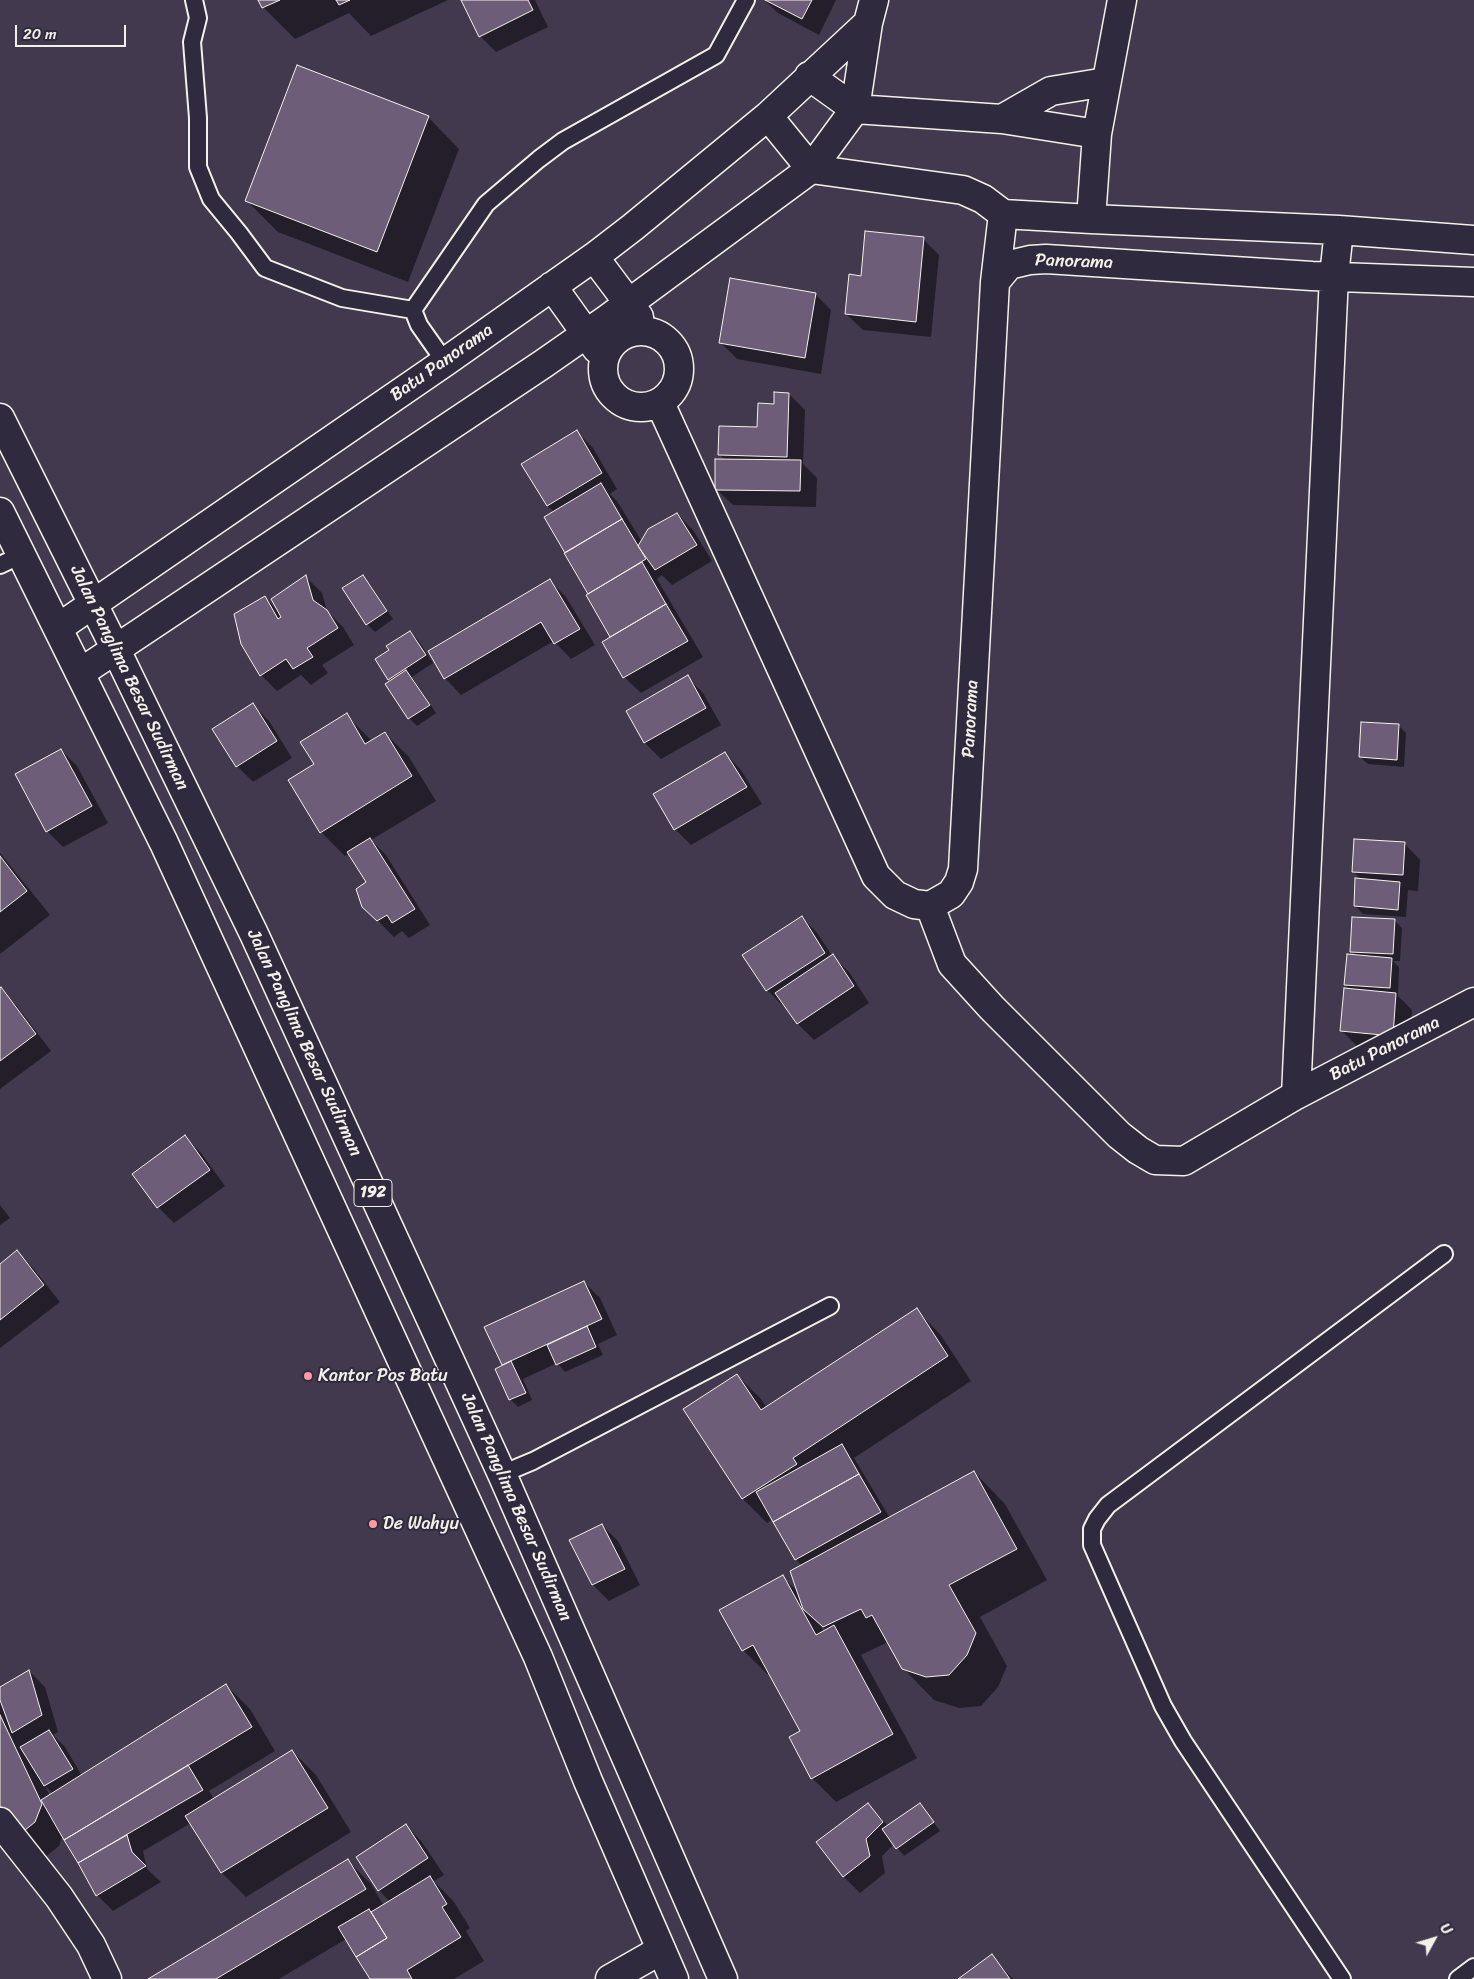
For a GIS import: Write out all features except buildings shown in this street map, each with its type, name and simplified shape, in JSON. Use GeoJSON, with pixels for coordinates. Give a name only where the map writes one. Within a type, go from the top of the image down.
{"type":"FeatureCollection","features":[{"type":"Feature","properties":{"kind":"street"},"geometry":{"type":"LineString","coordinates":[[1091,219],[1097,134],[1122,0]]}},
{"type":"Feature","properties":{"kind":"street"},"geometry":{"type":"LineString","coordinates":[[80,673],[586,334],[811,169],[855,110],[871,12]]}},
{"type":"Feature","properties":{"kind":"street","name":"Batu Panorama"},"geometry":{"type":"LineString","coordinates":[[58,628],[93,602],[445,362],[594,257],[768,116],[871,12]]}},
{"type":"Feature","properties":{"kind":"street"},"geometry":{"type":"LineString","coordinates":[[809,76],[855,110],[1002,119],[1097,134]]}},
{"type":"Feature","properties":{"kind":"street"},"geometry":{"type":"LineString","coordinates":[[1002,119],[1051,91],[1106,82]]}},
{"type":"Feature","properties":{"kind":"street"},"geometry":{"type":"LineString","coordinates":[[768,116],[811,169],[963,190],[983,199],[1003,214],[1339,230],[1474,240]]}},
{"type":"Feature","properties":{"kind":"street"},"geometry":{"type":"LineString","coordinates":[[995,282],[1003,214]]}},
{"type":"Feature","properties":{"kind":"street"},"geometry":{"type":"LineString","coordinates":[[1296,1095],[1334,276],[1339,230]]}},
{"type":"Feature","properties":{"kind":"street"},"geometry":{"type":"LineString","coordinates":[[594,257],[627,303],[652,332],[665,339],[675,351],[679,366],[678,381],[671,394],[660,404],[645,408],[630,407],[616,400],[607,388],[602,374],[604,358],[611,345],[622,335],[636,331],[652,332]]}},
{"type":"Feature","properties":{"kind":"street","name":"Panorama"},"geometry":{"type":"LineString","coordinates":[[930,906],[951,894],[959,882],[962,869],[995,282],[1010,266],[1030,260],[1046,259],[1334,276]]}},
{"type":"Feature","properties":{"kind":"street"},"geometry":{"type":"LineString","coordinates":[[1334,276],[1474,282]]}},
{"type":"Feature","properties":{"kind":"street"},"geometry":{"type":"LineString","coordinates":[[552,286],[604,358]]}},
{"type":"Feature","properties":{"kind":"street"},"geometry":{"type":"LineString","coordinates":[[660,404],[876,876],[895,895],[914,904],[930,906]]}},
{"type":"Feature","properties":{"kind":"street","name":"Jalan Panglima Besar Sudirman"},"geometry":{"type":"LineString","coordinates":[[0,418],[93,602],[254,934],[502,1474],[723,1979]]}},
{"type":"Feature","properties":{"kind":"street","name":"192"},"geometry":{"type":"LineString","coordinates":[[0,512],[11,560],[58,628],[164,843],[534,1648],[588,1780],[674,1979]]}},
{"type":"Feature","properties":{"kind":"street","name":"Batu Panorama"},"geometry":{"type":"LineString","coordinates":[[930,906],[952,964],[992,1008],[1119,1135],[1155,1160],[1184,1161],[1296,1095],[1474,1002]]}},
{"type":"Feature","properties":{"kind":"street"},"geometry":{"type":"LineString","coordinates":[[0,1822],[59,1897],[92,1945],[107,1979]]}},
{"type":"Feature","properties":{"kind":"street"},"geometry":{"type":"LineString","coordinates":[[610,1979],[661,1950]]}},
{"type":"Feature","properties":{"kind":"lane"},"geometry":{"type":"LineString","coordinates":[[194,0],[198,18],[192,42],[198,118],[198,166],[211,199],[239,232],[265,268],[342,298],[413,310]]}},
{"type":"Feature","properties":{"kind":"lane"},"geometry":{"type":"LineString","coordinates":[[413,310],[486,204],[563,141],[716,55],[746,0]]}},
{"type":"Feature","properties":{"kind":"lane"},"geometry":{"type":"LineString","coordinates":[[413,310],[419,325],[445,362]]}},
{"type":"Feature","properties":{"kind":"lane"},"geometry":{"type":"LineString","coordinates":[[1342,1979],[1183,1741],[1163,1706],[1092,1545],[1092,1530],[1097,1519],[1108,1505],[1444,1254]]}},
{"type":"Feature","properties":{"kind":"lane"},"geometry":{"type":"LineString","coordinates":[[502,1474],[533,1461],[830,1306]]}},
{"type":"Feature","properties":{"kind":"lane"},"geometry":{"type":"LineString","coordinates":[[1458,1979],[1474,1967]]}},
{"type":"Feature","properties":{"kind":"place","name":"Kantor Pos Batu"},"geometry":{"type":"Point","coordinates":[308,1376]}},
{"type":"Feature","properties":{"kind":"place","name":"De Wahyu"},"geometry":{"type":"Point","coordinates":[373,1524]}}]}
